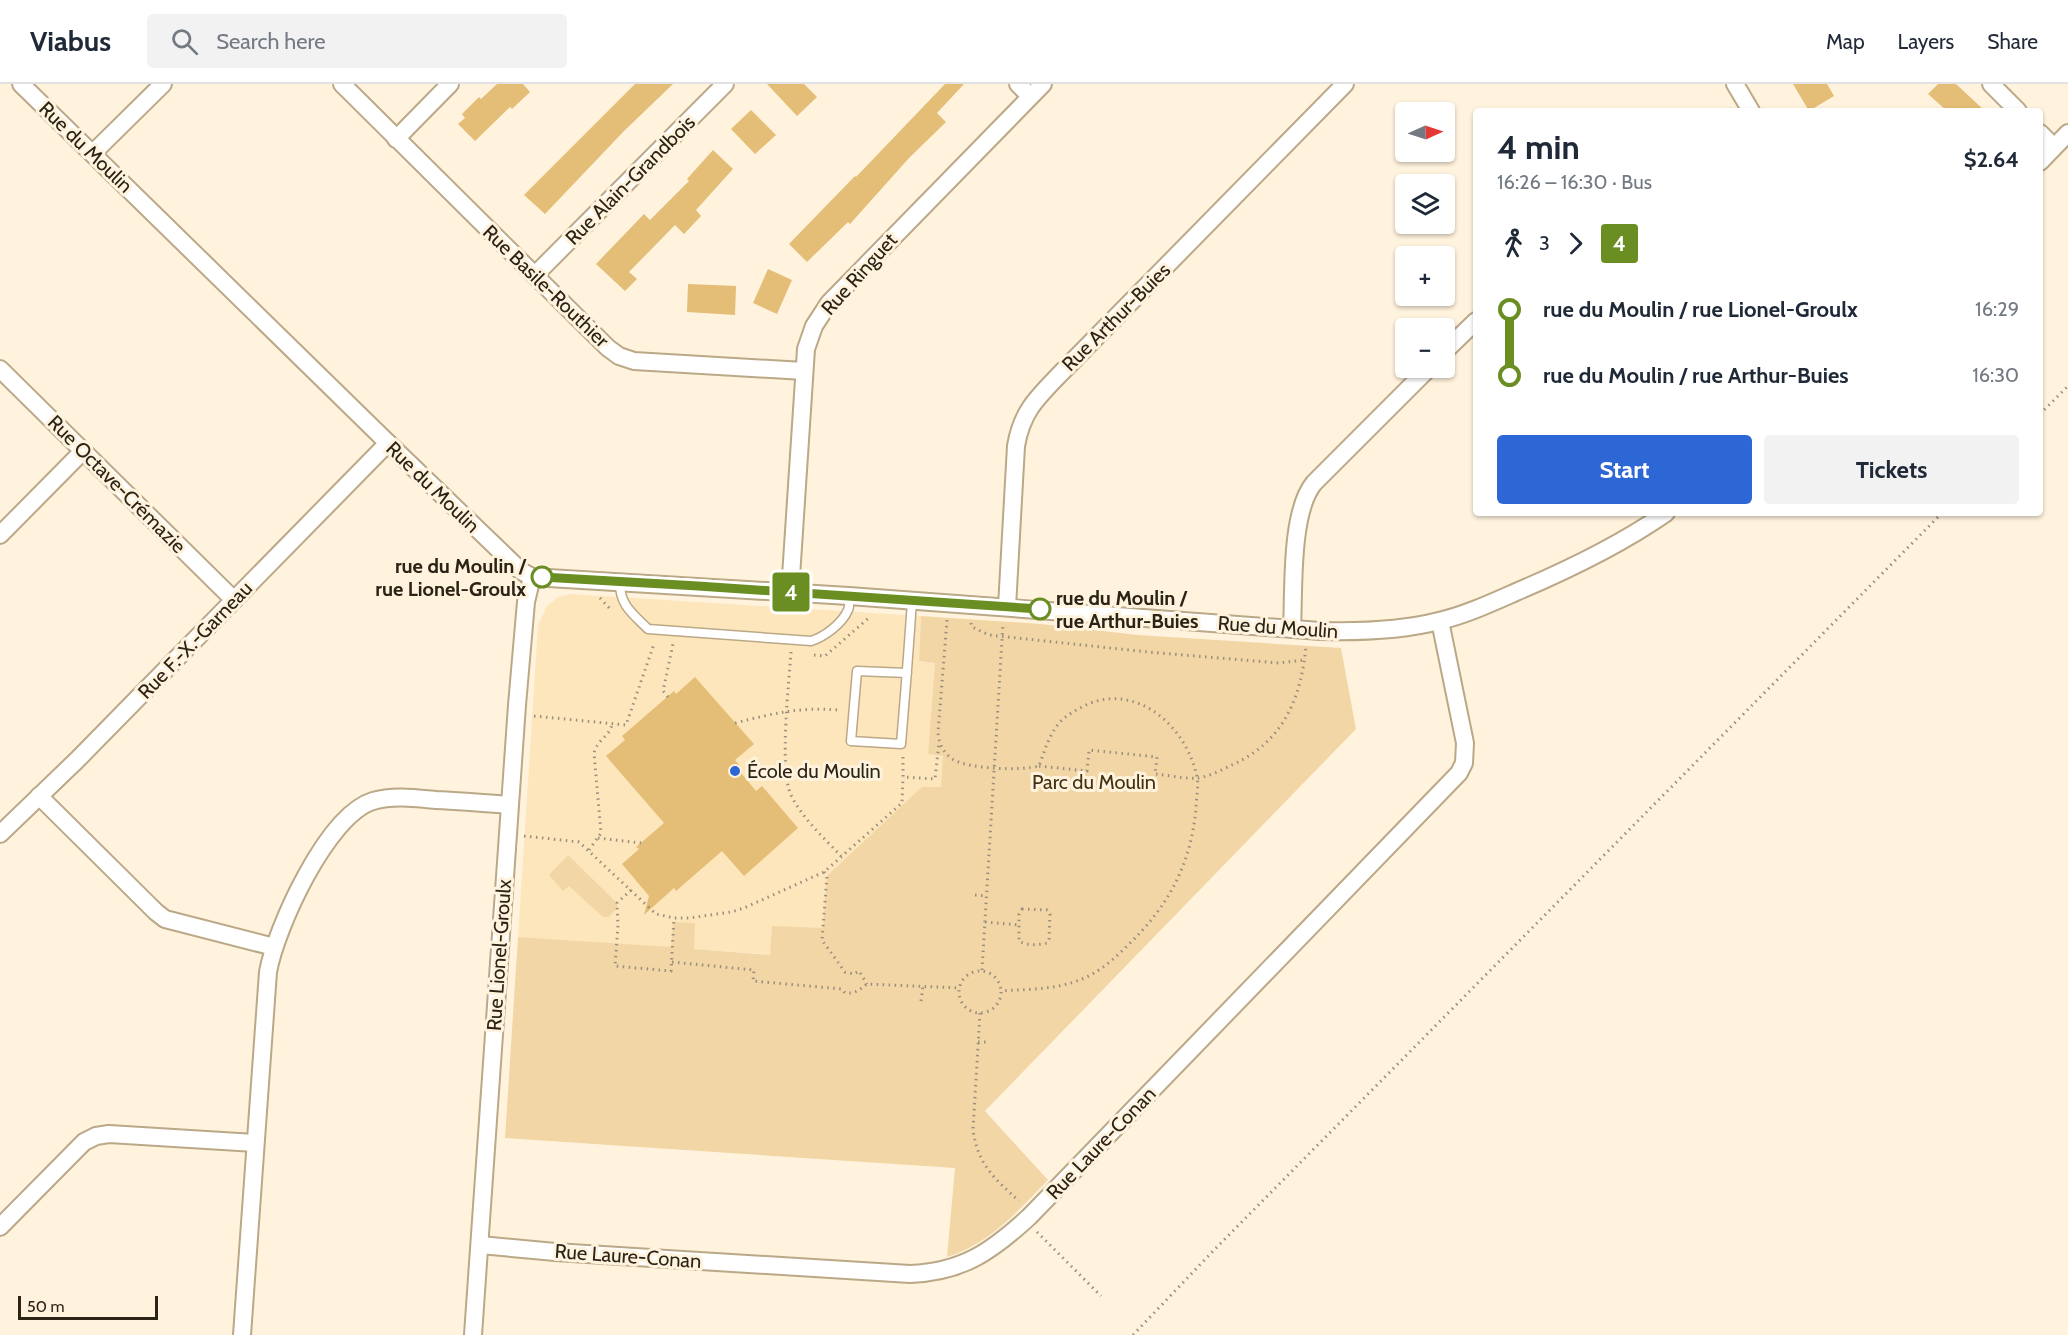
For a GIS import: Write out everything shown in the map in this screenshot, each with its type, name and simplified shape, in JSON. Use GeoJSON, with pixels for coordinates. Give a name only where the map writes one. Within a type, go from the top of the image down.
{"type":"FeatureCollection","features":[{"type":"Feature","properties":{"kind":"street","name":"Rue du Moulin"},"geometry":{"type":"LineString","coordinates":[[21,84],[388,443],[521,571],[532,577],[912,600],[1005,613],[1344,632],[1440,621],[1497,601],[1553,576],[1629,537],[1661,516]]}},
{"type":"Feature","properties":{"kind":"street"},"geometry":{"type":"LineString","coordinates":[[93,153],[163,84]]}},
{"type":"Feature","properties":{"kind":"street","name":"Rue Basile-Routhier"},"geometry":{"type":"LineString","coordinates":[[342,84],[608,348],[628,360],[804,370]]}},
{"type":"Feature","properties":{"kind":"street"},"geometry":{"type":"LineString","coordinates":[[396,139],[450,84]]}},
{"type":"Feature","properties":{"kind":"street","name":"Rue Alain-Grandbois"},"geometry":{"type":"LineString","coordinates":[[535,275],[725,84]]}},
{"type":"Feature","properties":{"kind":"street"},"geometry":{"type":"LineString","coordinates":[[1018,84],[1030,96]]}},
{"type":"Feature","properties":{"kind":"street","name":"Rue Ringuet"},"geometry":{"type":"LineString","coordinates":[[790,592],[804,370],[809,337],[829,303],[1043,84]]}},
{"type":"Feature","properties":{"kind":"street","name":"Rue Arthur-Buies"},"geometry":{"type":"LineString","coordinates":[[1005,613],[1016,446],[1026,411],[1345,84]]}},
{"type":"Feature","properties":{"kind":"street"},"geometry":{"type":"LineString","coordinates":[[1735,84],[1749,108]]}},
{"type":"Feature","properties":{"kind":"street"},"geometry":{"type":"LineString","coordinates":[[1991,84],[2015,108]]}},
{"type":"Feature","properties":{"kind":"street"},"geometry":{"type":"LineString","coordinates":[[2043,159],[2068,133]]}},
{"type":"Feature","properties":{"kind":"street"},"geometry":{"type":"LineString","coordinates":[[2043,136],[2054,147]]}},
{"type":"Feature","properties":{"kind":"street"},"geometry":{"type":"LineString","coordinates":[[1455,341],[1473,324]]}},
{"type":"Feature","properties":{"kind":"street","name":"Rue Octave-Crémazie"},"geometry":{"type":"LineString","coordinates":[[0,369],[234,600]]}},
{"type":"Feature","properties":{"kind":"street"},"geometry":{"type":"LineString","coordinates":[[1292,629],[1298,521],[1304,497],[1314,483],[1419,378]]}},
{"type":"Feature","properties":{"kind":"street","name":"Rue F.-X.-Garneau"},"geometry":{"type":"LineString","coordinates":[[0,834],[388,443]]}},
{"type":"Feature","properties":{"kind":"street"},"geometry":{"type":"LineString","coordinates":[[0,535],[82,451]]}},
{"type":"Feature","properties":{"kind":"street","name":"Rue Lionel-Groulx"},"geometry":{"type":"LineString","coordinates":[[473,1335],[509,805],[526,603],[532,577]]}},
{"type":"Feature","properties":{"kind":"street","name":"Rue Laure-Conan"},"geometry":{"type":"LineString","coordinates":[[480,1245],[555,1252],[910,1274],[953,1268],[990,1250],[1029,1217],[1459,773],[1464,763],[1465,743],[1440,621]]}},
{"type":"Feature","properties":{"kind":"street"},"geometry":{"type":"LineString","coordinates":[[39,796],[165,919],[274,947]]}},
{"type":"Feature","properties":{"kind":"street"},"geometry":{"type":"LineString","coordinates":[[242,1335],[266,987],[274,947],[285,919],[315,861],[339,826],[358,808],[374,800],[395,797],[509,805]]}},
{"type":"Feature","properties":{"kind":"street"},"geometry":{"type":"LineString","coordinates":[[0,1227],[84,1142],[96,1136],[109,1134],[255,1143]]}},
{"type":"Feature","properties":{"kind":"lane"},"geometry":{"type":"LineString","coordinates":[[620,581],[620,594],[623,602],[648,629],[811,641],[829,631],[849,610],[849,596]]}},
{"type":"Feature","properties":{"kind":"lane"},"geometry":{"type":"LineString","coordinates":[[907,673],[857,671],[851,741],[901,744],[907,673],[912,600]]}},
{"type":"Feature","properties":{"kind":"path"},"geometry":{"type":"LineString","coordinates":[[2043,411],[2068,386]]}},
{"type":"Feature","properties":{"kind":"path"},"geometry":{"type":"LineString","coordinates":[[1133,1335],[1939,516]]}},
{"type":"Feature","properties":{"kind":"path"},"geometry":{"type":"LineString","coordinates":[[982,970],[1005,613]]}},
{"type":"Feature","properties":{"kind":"path"},"geometry":{"type":"LineString","coordinates":[[903,777],[935,779],[939,743],[937,721],[947,615]]}},
{"type":"Feature","properties":{"kind":"path"},"geometry":{"type":"LineString","coordinates":[[969,616],[972,627],[989,635],[1267,662],[1304,660]]}},
{"type":"Feature","properties":{"kind":"path"},"geometry":{"type":"LineString","coordinates":[[939,743],[955,761],[994,767],[1032,768],[1039,766],[1087,771],[1089,750],[1157,757],[1155,774],[1198,778],[1246,759],[1266,743],[1292,708],[1306,643]]}},
{"type":"Feature","properties":{"kind":"path"},"geometry":{"type":"LineString","coordinates":[[626,725],[654,644]]}},
{"type":"Feature","properties":{"kind":"path"},"geometry":{"type":"LineString","coordinates":[[668,696],[663,691],[673,645]]}},
{"type":"Feature","properties":{"kind":"path"},"geometry":{"type":"LineString","coordinates":[[791,653],[786,773],[790,792],[806,817],[841,856]]}},
{"type":"Feature","properties":{"kind":"path"},"geometry":{"type":"LineString","coordinates":[[1001,991],[1053,987],[1081,980],[1104,966],[1138,936],[1171,893],[1188,856],[1194,834],[1198,778],[1183,743],[1172,725],[1157,712],[1144,705],[1112,698],[1097,700],[1080,708],[1062,719],[1047,741],[1039,766]]}},
{"type":"Feature","properties":{"kind":"path"},"geometry":{"type":"LineString","coordinates":[[735,723],[788,710],[827,709]]}},
{"type":"Feature","properties":{"kind":"path"},"geometry":{"type":"LineString","coordinates":[[530,716],[626,725]]}},
{"type":"Feature","properties":{"kind":"path"},"geometry":{"type":"LineString","coordinates":[[590,850],[601,833],[594,753],[599,742],[611,730],[612,724]]}},
{"type":"Feature","properties":{"kind":"path"},"geometry":{"type":"LineString","coordinates":[[626,725],[629,730]]}},
{"type":"Feature","properties":{"kind":"path"},"geometry":{"type":"LineString","coordinates":[[523,836],[574,840],[590,850],[656,914],[674,918],[731,912],[824,872],[902,802],[904,767]]}},
{"type":"Feature","properties":{"kind":"path"},"geometry":{"type":"LineString","coordinates":[[597,838],[641,843]]}},
{"type":"Feature","properties":{"kind":"path"},"geometry":{"type":"LineString","coordinates":[[824,872],[826,876],[822,940],[845,972],[854,974],[859,971],[867,984]]}},
{"type":"Feature","properties":{"kind":"path"},"geometry":{"type":"LineString","coordinates":[[631,890],[617,903],[615,966],[671,971],[674,918]]}},
{"type":"Feature","properties":{"kind":"path"},"geometry":{"type":"LineString","coordinates":[[975,895],[987,896]]}},
{"type":"Feature","properties":{"kind":"path"},"geometry":{"type":"LineString","coordinates":[[1022,909],[1047,910],[1050,914],[1047,943],[1041,945],[1018,941],[1019,925],[1019,914],[1022,909]]}},
{"type":"Feature","properties":{"kind":"path"},"geometry":{"type":"LineString","coordinates":[[985,922],[1019,925]]}},
{"type":"Feature","properties":{"kind":"path"},"geometry":{"type":"LineString","coordinates":[[672,962],[754,970],[753,981],[842,989],[845,993],[851,994],[867,984],[959,988]]}},
{"type":"Feature","properties":{"kind":"path"},"geometry":{"type":"LineString","coordinates":[[982,970],[999,981],[1001,991],[996,1006],[991,1011],[980,1013],[964,1007],[960,1000],[959,988],[962,979],[968,974],[982,970]]}},
{"type":"Feature","properties":{"kind":"path"},"geometry":{"type":"LineString","coordinates":[[921,1001],[923,986]]}},
{"type":"Feature","properties":{"kind":"path"},"geometry":{"type":"LineString","coordinates":[[980,1013],[972,1130],[975,1146],[987,1171],[1023,1205]]}},
{"type":"Feature","properties":{"kind":"path"},"geometry":{"type":"LineString","coordinates":[[978,1042],[988,1042]]}},
{"type":"Feature","properties":{"kind":"path"},"geometry":{"type":"LineString","coordinates":[[1033,1228],[1101,1296]]}},
{"type":"Feature","properties":{"kind":"shaded area","name":"École du Moulin"},"geometry":{"type":"Polygon","coordinates":[[[571,594],[921,616],[919,661],[935,663],[928,754],[944,756],[941,787],[821,958],[518,937],[538,625],[547,606],[558,597],[571,594]]]}},
{"type":"Feature","properties":{"kind":"green space","name":"Parc du Moulin"},"geometry":{"type":"Polygon","coordinates":[[[921,616],[1041,624],[1138,635],[1341,648],[1356,729],[985,1111],[1048,1180],[1014,1215],[990,1235],[947,1257],[955,1168],[505,1138],[518,937],[671,947],[673,922],[695,923],[694,949],[770,955],[772,926],[823,928],[827,876],[922,787],[941,787],[943,756],[928,754],[935,663],[919,661],[921,616]]]}},
{"type":"Feature","properties":{"kind":"green space"},"geometry":{"type":"Polygon","coordinates":[[[568,855],[617,903],[617,908],[609,917],[603,917],[569,886],[563,891],[549,875],[568,855]]]}},
{"type":"Feature","properties":{"kind":"building"},"geometry":{"type":"Polygon","coordinates":[[[497,84],[523,84],[530,92],[512,109],[510,107],[475,141],[458,124],[465,118],[462,114],[479,97],[481,99],[497,84]]]}},
{"type":"Feature","properties":{"kind":"building"},"geometry":{"type":"Polygon","coordinates":[[[635,84],[673,84],[624,131],[545,214],[524,195],[635,84]]]}},
{"type":"Feature","properties":{"kind":"building"},"geometry":{"type":"Polygon","coordinates":[[[767,84],[804,84],[817,97],[797,116],[767,84]]]}},
{"type":"Feature","properties":{"kind":"building"},"geometry":{"type":"Polygon","coordinates":[[[945,84],[964,84],[937,113],[946,122],[909,158],[850,224],[848,222],[807,262],[789,244],[945,84]]]}},
{"type":"Feature","properties":{"kind":"building"},"geometry":{"type":"Polygon","coordinates":[[[1793,84],[1827,84],[1834,96],[1814,108],[1807,108],[1793,84]]]}},
{"type":"Feature","properties":{"kind":"building"},"geometry":{"type":"Polygon","coordinates":[[[1938,84],[1956,84],[1982,108],[1944,108],[1928,94],[1938,84]]]}},
{"type":"Feature","properties":{"kind":"building"},"geometry":{"type":"Polygon","coordinates":[[[751,110],[776,135],[755,154],[731,129],[751,110]]]}},
{"type":"Feature","properties":{"kind":"building"},"geometry":{"type":"Polygon","coordinates":[[[713,150],[733,169],[696,210],[701,216],[684,234],[675,225],[629,272],[637,279],[625,291],[596,264],[644,214],[650,220],[689,181],[687,179],[713,150]]]}},
{"type":"Feature","properties":{"kind":"building"},"geometry":{"type":"Polygon","coordinates":[[[768,269],[792,280],[777,314],[753,303],[768,269]]]}},
{"type":"Feature","properties":{"kind":"building"},"geometry":{"type":"Polygon","coordinates":[[[688,284],[736,286],[735,315],[687,312],[688,284]]]}},
{"type":"Feature","properties":{"kind":"building"},"geometry":{"type":"Polygon","coordinates":[[[695,677],[754,744],[735,760],[740,766],[737,768],[756,791],[762,786],[798,828],[744,876],[722,851],[676,891],[674,888],[644,915],[649,896],[622,864],[639,849],[636,847],[664,823],[606,756],[625,740],[622,736],[674,691],[676,694],[695,677]]]}},
{"type":"Feature","properties":{"kind":"bus line","name":"4"},"geometry":{"type":"LineString","coordinates":[[542,577],[1040,609]]}},
{"type":"Feature","properties":{"kind":"place","name":"rue du Moulin / rue Lionel-Groulx"},"geometry":{"type":"Point","coordinates":[542,577]}},
{"type":"Feature","properties":{"kind":"place","name":"rue du Moulin / rue Arthur-Buies"},"geometry":{"type":"Point","coordinates":[1040,609]}},
{"type":"Feature","properties":{"kind":"place","name":"École du Moulin"},"geometry":{"type":"Point","coordinates":[735,771]}}]}
